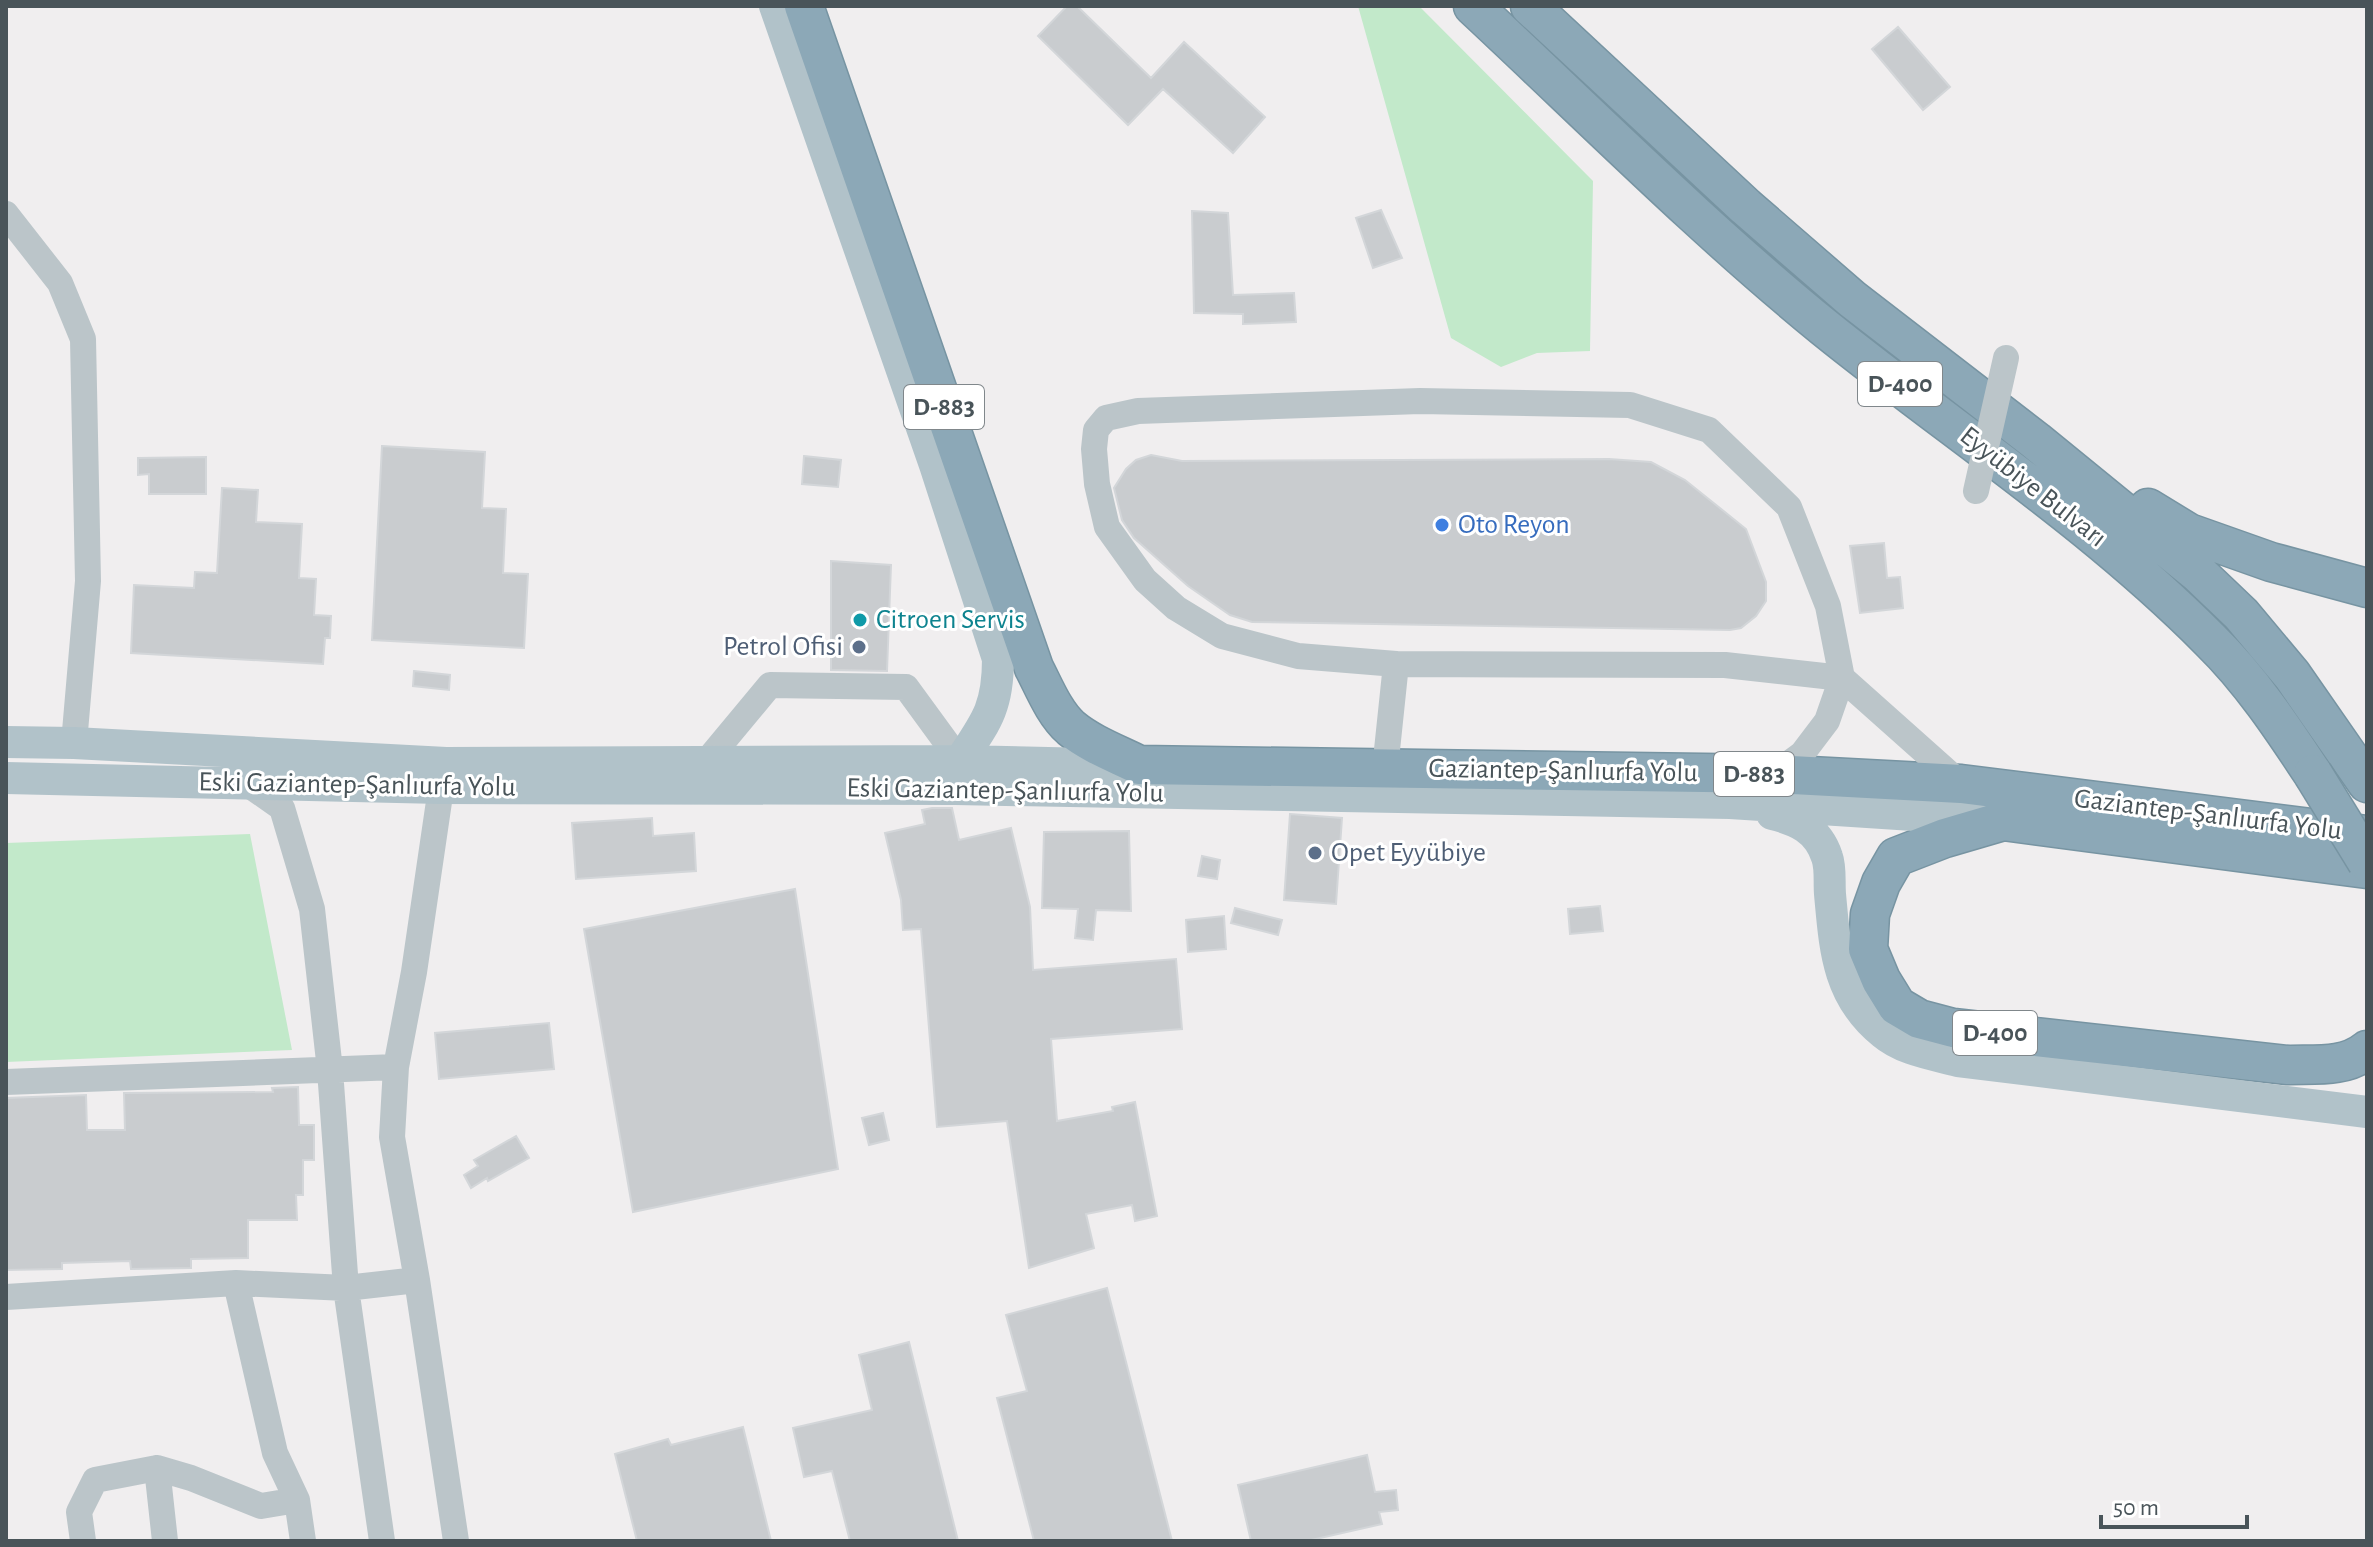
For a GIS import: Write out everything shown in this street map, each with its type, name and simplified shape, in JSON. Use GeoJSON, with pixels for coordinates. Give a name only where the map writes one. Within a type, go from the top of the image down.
{"type":"FeatureCollection","features":[{"type":"Feature","properties":{"kind":"highway","name":"D-883"},"geometry":{"type":"LineString","coordinates":[[804,6],[1034,668],[1070,727],[1139,765]]}},
{"type":"Feature","properties":{"kind":"highway","name":"Eyyübiye Bulvarı"},"geometry":{"type":"LineString","coordinates":[[1473,6],[1729,246],[1827,329],[2098,538],[2188,619],[2249,684],[2285,730],[2367,862]]}},
{"type":"Feature","properties":{"kind":"highway","name":"Eyyübiye Bulvarı"},"geometry":{"type":"LineString","coordinates":[[1530,6],[1746,207],[1840,289],[2036,441],[2198,573],[2241,614],[2299,683],[2363,777]]}},
{"type":"Feature","properties":{"kind":"highway","name":"D-400"},"geometry":{"type":"LineString","coordinates":[[2036,441],[2189,533],[2271,562],[2367,588]]}},
{"type":"Feature","properties":{"kind":"highway","name":"Gaziantep-Şanlıurfa Yolu"},"geometry":{"type":"LineString","coordinates":[[1139,765],[1775,774],[1961,784],[2367,835]]}},
{"type":"Feature","properties":{"kind":"highway","name":"Gaziantep-Şanlıurfa Yolu"},"geometry":{"type":"LineString","coordinates":[[2003,821],[2367,869]]}},
{"type":"Feature","properties":{"kind":"highway","name":"D-400"},"geometry":{"type":"LineString","coordinates":[[2003,821],[1896,857],[1881,883],[1870,914],[1868,949],[1881,980],[1897,1006],[1919,1019],[1953,1028],[2231,1061],[2330,1064],[2357,1058],[2367,1050]]}},
{"type":"Feature","properties":{"kind":"main road"},"geometry":{"type":"LineString","coordinates":[[775,6],[940,480],[998,659],[998,690],[987,719],[960,761]]}},
{"type":"Feature","properties":{"kind":"main road","name":"Eski Gaziantep-Şanlıurfa Yolu"},"geometry":{"type":"LineString","coordinates":[[6,742],[446,763],[960,761],[1139,765]]}},
{"type":"Feature","properties":{"kind":"main road","name":"Eski Gaziantep-Şanlıurfa Yolu"},"geometry":{"type":"LineString","coordinates":[[6,778],[441,788],[924,789],[1730,803],[2003,821]]}},
{"type":"Feature","properties":{"kind":"main road"},"geometry":{"type":"LineString","coordinates":[[1730,803],[1798,820],[1815,836],[1827,857],[1835,947],[1843,982],[1861,1011],[1884,1035],[1911,1049],[1958,1061],[2367,1112]]}},
{"type":"Feature","properties":{"kind":"street"},"geometry":{"type":"LineString","coordinates":[[6,214],[60,283],[83,339],[88,581],[74,743]]}},
{"type":"Feature","properties":{"kind":"street"},"geometry":{"type":"LineString","coordinates":[[1976,491],[2006,358]]}},
{"type":"Feature","properties":{"kind":"street"},"geometry":{"type":"LineString","coordinates":[[1775,774],[1802,754],[1827,721],[1842,678],[1828,606],[1789,507],[1709,430],[1630,405],[1420,401],[1138,411],[1106,418],[1096,430],[1097,484],[1107,527],[1145,580],[1176,608],[1222,636],[1298,656],[1396,664],[1725,665],[1842,678],[1961,784]]}},
{"type":"Feature","properties":{"kind":"street"},"geometry":{"type":"LineString","coordinates":[[1385,769],[1396,664]]}},
{"type":"Feature","properties":{"kind":"street"},"geometry":{"type":"LineString","coordinates":[[706,762],[770,685],[906,687],[960,761]]}},
{"type":"Feature","properties":{"kind":"street"},"geometry":{"type":"LineString","coordinates":[[249,785],[282,808],[312,909],[330,1070],[346,1288],[382,1541]]}},
{"type":"Feature","properties":{"kind":"street"},"geometry":{"type":"LineString","coordinates":[[441,788],[414,972],[396,1067],[392,1137],[456,1541]]}},
{"type":"Feature","properties":{"kind":"street"},"geometry":{"type":"LineString","coordinates":[[6,1082],[396,1067]]}},
{"type":"Feature","properties":{"kind":"street"},"geometry":{"type":"LineString","coordinates":[[6,1297],[236,1283],[346,1288],[417,1280]]}},
{"type":"Feature","properties":{"kind":"street"},"geometry":{"type":"LineString","coordinates":[[236,1283],[275,1453],[297,1500],[303,1541]]}},
{"type":"Feature","properties":{"kind":"street"},"geometry":{"type":"LineString","coordinates":[[83,1541],[79,1512],[95,1480],[157,1468],[261,1506],[297,1500]]}},
{"type":"Feature","properties":{"kind":"street"},"geometry":{"type":"LineString","coordinates":[[157,1468],[165,1541]]}},
{"type":"Feature","properties":{"kind":"green space"},"geometry":{"type":"Polygon","coordinates":[[[1358,6],[1419,6],[1593,181],[1590,351],[1537,353],[1501,367],[1451,338],[1358,6]]]}},
{"type":"Feature","properties":{"kind":"green space"},"geometry":{"type":"Polygon","coordinates":[[[250,834],[292,1050],[6,1062],[6,843],[250,834]]]}},
{"type":"Feature","properties":{"kind":"building"},"geometry":{"type":"Polygon","coordinates":[[[1067,6],[1077,6],[1151,78],[1184,42],[1265,117],[1233,153],[1163,89],[1128,125],[1038,36],[1067,6]]]}},
{"type":"Feature","properties":{"kind":"building"},"geometry":{"type":"Polygon","coordinates":[[[1898,27],[1950,87],[1923,110],[1872,49],[1898,27]]]}},
{"type":"Feature","properties":{"kind":"building"},"geometry":{"type":"Polygon","coordinates":[[[1381,210],[1402,258],[1373,268],[1356,218],[1381,210]]]}},
{"type":"Feature","properties":{"kind":"building"},"geometry":{"type":"Polygon","coordinates":[[[1192,211],[1228,213],[1233,295],[1294,293],[1296,322],[1243,324],[1243,314],[1194,313],[1192,211]]]}},
{"type":"Feature","properties":{"kind":"building"},"geometry":{"type":"Polygon","coordinates":[[[382,446],[485,452],[482,508],[506,509],[503,573],[528,574],[524,648],[372,640],[382,446]]]}},
{"type":"Feature","properties":{"kind":"building"},"geometry":{"type":"Polygon","coordinates":[[[1151,455],[1182,461],[1609,459],[1651,462],[1685,480],[1746,529],[1766,582],[1766,601],[1756,616],[1741,628],[1730,630],[1252,622],[1230,615],[1188,586],[1134,538],[1122,520],[1114,488],[1136,460],[1151,455]]]}},
{"type":"Feature","properties":{"kind":"building"},"geometry":{"type":"Polygon","coordinates":[[[804,456],[841,460],[838,487],[802,484],[804,456]]]}},
{"type":"Feature","properties":{"kind":"building"},"geometry":{"type":"Polygon","coordinates":[[[206,457],[206,494],[149,494],[149,474],[138,475],[138,458],[206,457]]]}},
{"type":"Feature","properties":{"kind":"building"},"geometry":{"type":"Polygon","coordinates":[[[222,488],[258,490],[256,522],[302,524],[299,578],[316,579],[314,615],[331,616],[330,638],[325,638],[323,664],[131,653],[134,585],[194,588],[195,572],[217,573],[222,488]]]}},
{"type":"Feature","properties":{"kind":"building"},"geometry":{"type":"Polygon","coordinates":[[[1884,543],[1887,578],[1900,577],[1903,608],[1860,613],[1850,546],[1884,543]]]}},
{"type":"Feature","properties":{"kind":"building","name":"Citroen Servis"},"geometry":{"type":"Polygon","coordinates":[[[831,561],[891,565],[887,671],[831,670],[831,561]]]}},
{"type":"Feature","properties":{"kind":"building"},"geometry":{"type":"Polygon","coordinates":[[[414,671],[450,675],[449,690],[413,686],[414,671]]]}},
{"type":"Feature","properties":{"kind":"building"},"geometry":{"type":"Polygon","coordinates":[[[952,808],[959,840],[1011,828],[1030,907],[1033,970],[1176,959],[1182,1029],[1051,1039],[1057,1121],[1113,1111],[1112,1107],[1135,1102],[1157,1216],[1135,1221],[1132,1205],[1086,1214],[1094,1248],[1029,1268],[1007,1121],[937,1127],[921,929],[903,930],[901,900],[885,833],[925,824],[922,810],[952,808]]]}},
{"type":"Feature","properties":{"kind":"building"},"geometry":{"type":"Polygon","coordinates":[[[1290,814],[1342,818],[1336,904],[1284,900],[1290,814]]]}},
{"type":"Feature","properties":{"kind":"building"},"geometry":{"type":"Polygon","coordinates":[[[652,818],[653,836],[694,833],[696,871],[576,879],[572,823],[652,818]]]}},
{"type":"Feature","properties":{"kind":"building"},"geometry":{"type":"Polygon","coordinates":[[[1129,831],[1131,911],[1096,910],[1093,940],[1075,938],[1078,909],[1042,908],[1044,832],[1129,831]]]}},
{"type":"Feature","properties":{"kind":"building"},"geometry":{"type":"Polygon","coordinates":[[[1202,856],[1220,860],[1217,879],[1198,876],[1202,856]]]}},
{"type":"Feature","properties":{"kind":"building"},"geometry":{"type":"Polygon","coordinates":[[[795,889],[838,1169],[633,1212],[584,929],[795,889]]]}},
{"type":"Feature","properties":{"kind":"building"},"geometry":{"type":"Polygon","coordinates":[[[1600,906],[1603,931],[1570,934],[1568,909],[1600,906]]]}},
{"type":"Feature","properties":{"kind":"building"},"geometry":{"type":"Polygon","coordinates":[[[1235,908],[1282,920],[1278,935],[1231,923],[1235,908]]]}},
{"type":"Feature","properties":{"kind":"building"},"geometry":{"type":"Polygon","coordinates":[[[1224,916],[1226,949],[1188,952],[1186,920],[1224,916]]]}},
{"type":"Feature","properties":{"kind":"building"},"geometry":{"type":"Polygon","coordinates":[[[549,1023],[554,1069],[439,1079],[435,1033],[549,1023]]]}},
{"type":"Feature","properties":{"kind":"building"},"geometry":{"type":"Polygon","coordinates":[[[298,1087],[299,1125],[314,1125],[314,1160],[303,1160],[303,1195],[296,1195],[297,1220],[248,1220],[248,1258],[191,1259],[191,1268],[131,1269],[130,1261],[62,1263],[62,1269],[6,1270],[6,1098],[86,1095],[87,1130],[125,1130],[124,1093],[273,1092],[272,1088],[298,1087]]]}},
{"type":"Feature","properties":{"kind":"building"},"geometry":{"type":"Polygon","coordinates":[[[883,1113],[889,1140],[869,1145],[862,1118],[883,1113]]]}},
{"type":"Feature","properties":{"kind":"building"},"geometry":{"type":"Polygon","coordinates":[[[516,1136],[529,1158],[471,1188],[464,1175],[478,1166],[474,1160],[516,1136]]]}},
{"type":"Feature","properties":{"kind":"building"},"geometry":{"type":"Polygon","coordinates":[[[1107,1288],[1172,1541],[1034,1541],[997,1398],[1027,1391],[1006,1315],[1107,1288]]]}},
{"type":"Feature","properties":{"kind":"building"},"geometry":{"type":"Polygon","coordinates":[[[909,1342],[958,1541],[850,1541],[832,1471],[804,1477],[793,1428],[872,1410],[859,1355],[909,1342]]]}},
{"type":"Feature","properties":{"kind":"building"},"geometry":{"type":"Polygon","coordinates":[[[743,1427],[771,1541],[637,1541],[615,1454],[668,1439],[671,1445],[743,1427]]]}},
{"type":"Feature","properties":{"kind":"building"},"geometry":{"type":"Polygon","coordinates":[[[1367,1455],[1375,1492],[1396,1490],[1398,1510],[1379,1512],[1382,1524],[1307,1541],[1251,1541],[1238,1485],[1367,1455]]]}},
{"type":"Feature","properties":{"kind":"place","name":"Oto Reyon"},"geometry":{"type":"Point","coordinates":[1442,525]}},
{"type":"Feature","properties":{"kind":"place","name":"Citroen Servis"},"geometry":{"type":"Point","coordinates":[860,620]}},
{"type":"Feature","properties":{"kind":"place","name":"Petrol Ofisi"},"geometry":{"type":"Point","coordinates":[859,647]}},
{"type":"Feature","properties":{"kind":"place","name":"Opet Eyyübiye"},"geometry":{"type":"Point","coordinates":[1315,853]}}]}
